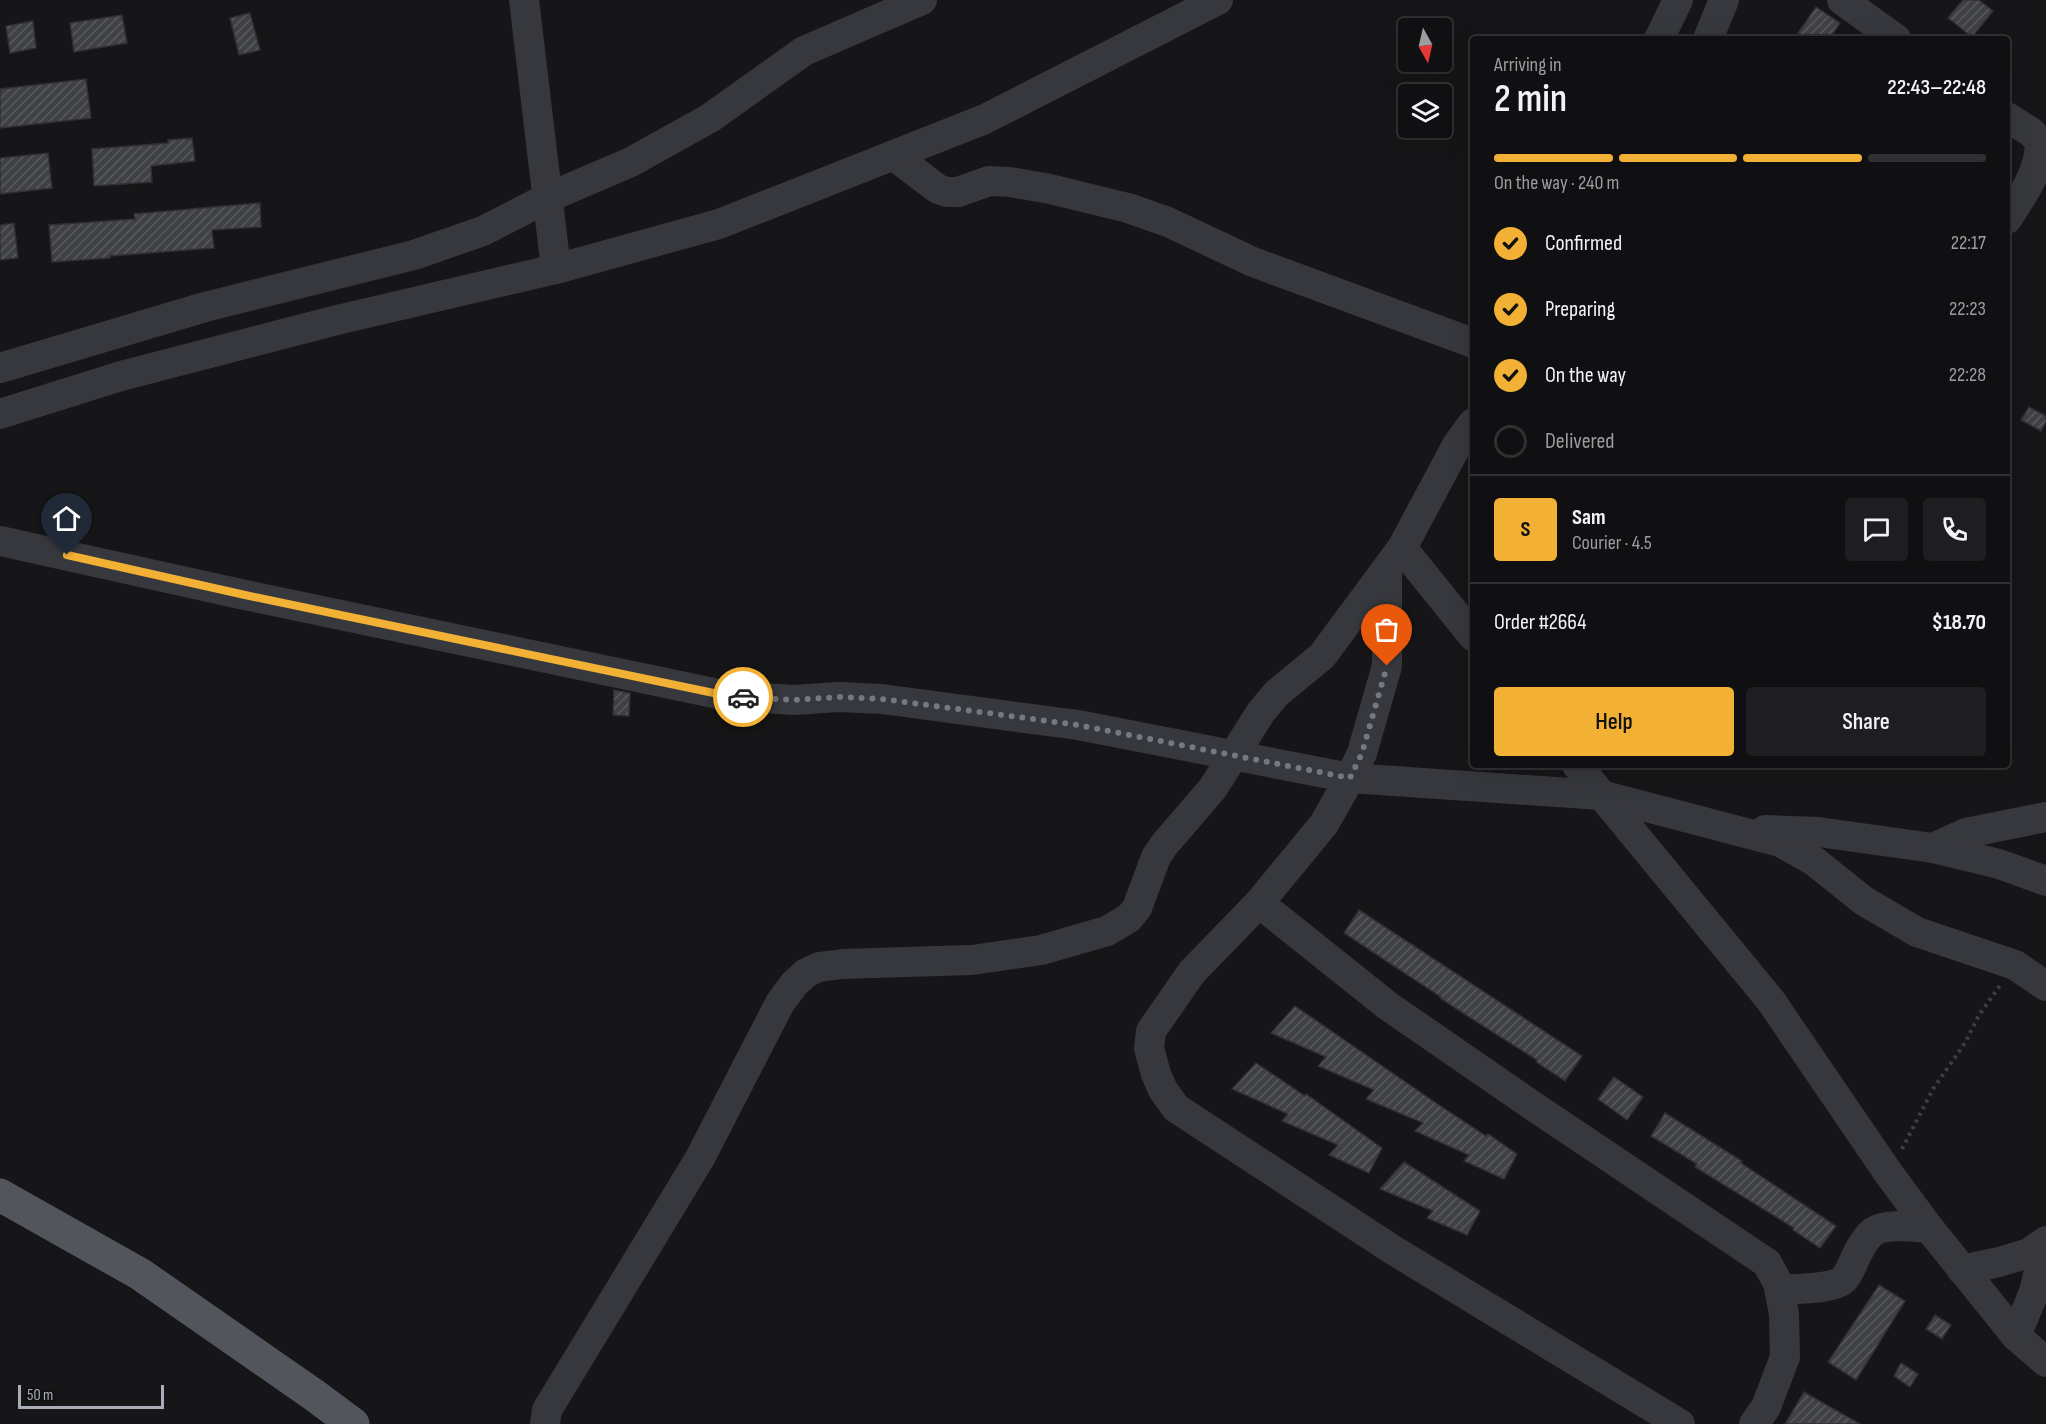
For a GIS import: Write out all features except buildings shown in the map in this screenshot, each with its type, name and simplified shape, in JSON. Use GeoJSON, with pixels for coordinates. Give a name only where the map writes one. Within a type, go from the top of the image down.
{"type":"FeatureCollection","features":[{"type":"Feature","properties":{"kind":"main road"},"geometry":{"type":"LineString","coordinates":[[0,1195],[140,1274],[353,1424]]}},
{"type":"Feature","properties":{"kind":"street"},"geometry":{"type":"LineString","coordinates":[[524,0],[556,269]]}},
{"type":"Feature","properties":{"kind":"street"},"geometry":{"type":"LineString","coordinates":[[0,368],[205,308],[414,255],[483,231],[548,198],[631,162],[710,118],[804,51],[922,0]]}},
{"type":"Feature","properties":{"kind":"street"},"geometry":{"type":"LineString","coordinates":[[0,414],[121,376],[337,320],[556,269],[719,224],[985,119],[1218,0]]}},
{"type":"Feature","properties":{"kind":"street"},"geometry":{"type":"LineString","coordinates":[[1660,36],[1678,0]]}},
{"type":"Feature","properties":{"kind":"street"},"geometry":{"type":"LineString","coordinates":[[1709,36],[1724,0]]}},
{"type":"Feature","properties":{"kind":"street"},"geometry":{"type":"LineString","coordinates":[[1842,0],[1892,36]]}},
{"type":"Feature","properties":{"kind":"street"},"geometry":{"type":"LineString","coordinates":[[2010,119],[2031,132],[2040,142],[2040,155],[2033,176],[2010,214]]}},
{"type":"Feature","properties":{"kind":"street"},"geometry":{"type":"LineString","coordinates":[[893,155],[938,189],[947,192],[958,192],[989,181],[1010,182],[1128,208],[1168,222],[1253,262],[1470,342]]}},
{"type":"Feature","properties":{"kind":"street"},"geometry":{"type":"LineString","coordinates":[[540,1419],[700,1158],[780,1003],[794,984],[806,973],[819,967],[842,964],[972,960],[1041,950],[1107,931],[1129,918],[1137,908],[1156,857],[1164,845],[1213,788],[1276,694],[1322,656],[1395,558],[1457,445],[1470,427]]}},
{"type":"Feature","properties":{"kind":"street"},"geometry":{"type":"LineString","coordinates":[[0,541],[728,696],[793,700],[839,697],[882,699],[1078,725],[1350,778],[1601,795],[1780,842],[1814,861],[1864,901],[1917,932],[2014,965],[2046,986]]}},
{"type":"Feature","properties":{"kind":"street"},"geometry":{"type":"LineString","coordinates":[[1395,558],[1470,633]]}},
{"type":"Feature","properties":{"kind":"street"},"geometry":{"type":"LineString","coordinates":[[1395,558],[1387,666],[1362,753],[1324,824],[1259,903],[1192,972],[1151,1031],[1149,1048],[1156,1074],[1163,1090],[1176,1108],[1393,1250],[1680,1424]]}},
{"type":"Feature","properties":{"kind":"street"},"geometry":{"type":"LineString","coordinates":[[1579,768],[1771,1001],[1889,1174],[1929,1228],[2016,1336],[2046,1362]]}},
{"type":"Feature","properties":{"kind":"street"},"geometry":{"type":"LineString","coordinates":[[1933,848],[1966,833],[2046,817]]}},
{"type":"Feature","properties":{"kind":"street"},"geometry":{"type":"LineString","coordinates":[[1726,829],[1818,832],[1933,848],[1998,864],[2046,881]]}},
{"type":"Feature","properties":{"kind":"street"},"geometry":{"type":"LineString","coordinates":[[1259,903],[1388,1006],[1767,1263],[1780,1290],[1784,1314],[1785,1357],[1766,1407],[1754,1424]]}},
{"type":"Feature","properties":{"kind":"street"},"geometry":{"type":"LineString","coordinates":[[1780,1290],[1831,1285],[1841,1281],[1847,1276],[1858,1253],[1873,1232],[1882,1228],[1929,1228]]}},
{"type":"Feature","properties":{"kind":"street"},"geometry":{"type":"LineString","coordinates":[[1962,1270],[2029,1253],[2046,1241]]}},
{"type":"Feature","properties":{"kind":"street"},"geometry":{"type":"LineString","coordinates":[[2016,1336],[2034,1292],[2046,1247]]}},
{"type":"Feature","properties":{"kind":"path"},"geometry":{"type":"LineString","coordinates":[[1889,1174],[1933,1089],[1965,1043],[1979,1015],[2014,965]]}},
{"type":"Feature","properties":{"kind":"way so far"},"geometry":{"type":"LineString","coordinates":[[743,697],[793,700],[839,697],[882,699],[1078,725],[1350,778],[1362,753],[1387,666]]}},
{"type":"Feature","properties":{"kind":"route"},"geometry":{"type":"LineString","coordinates":[[67,555],[268,600],[728,696],[743,697]]}}]}
